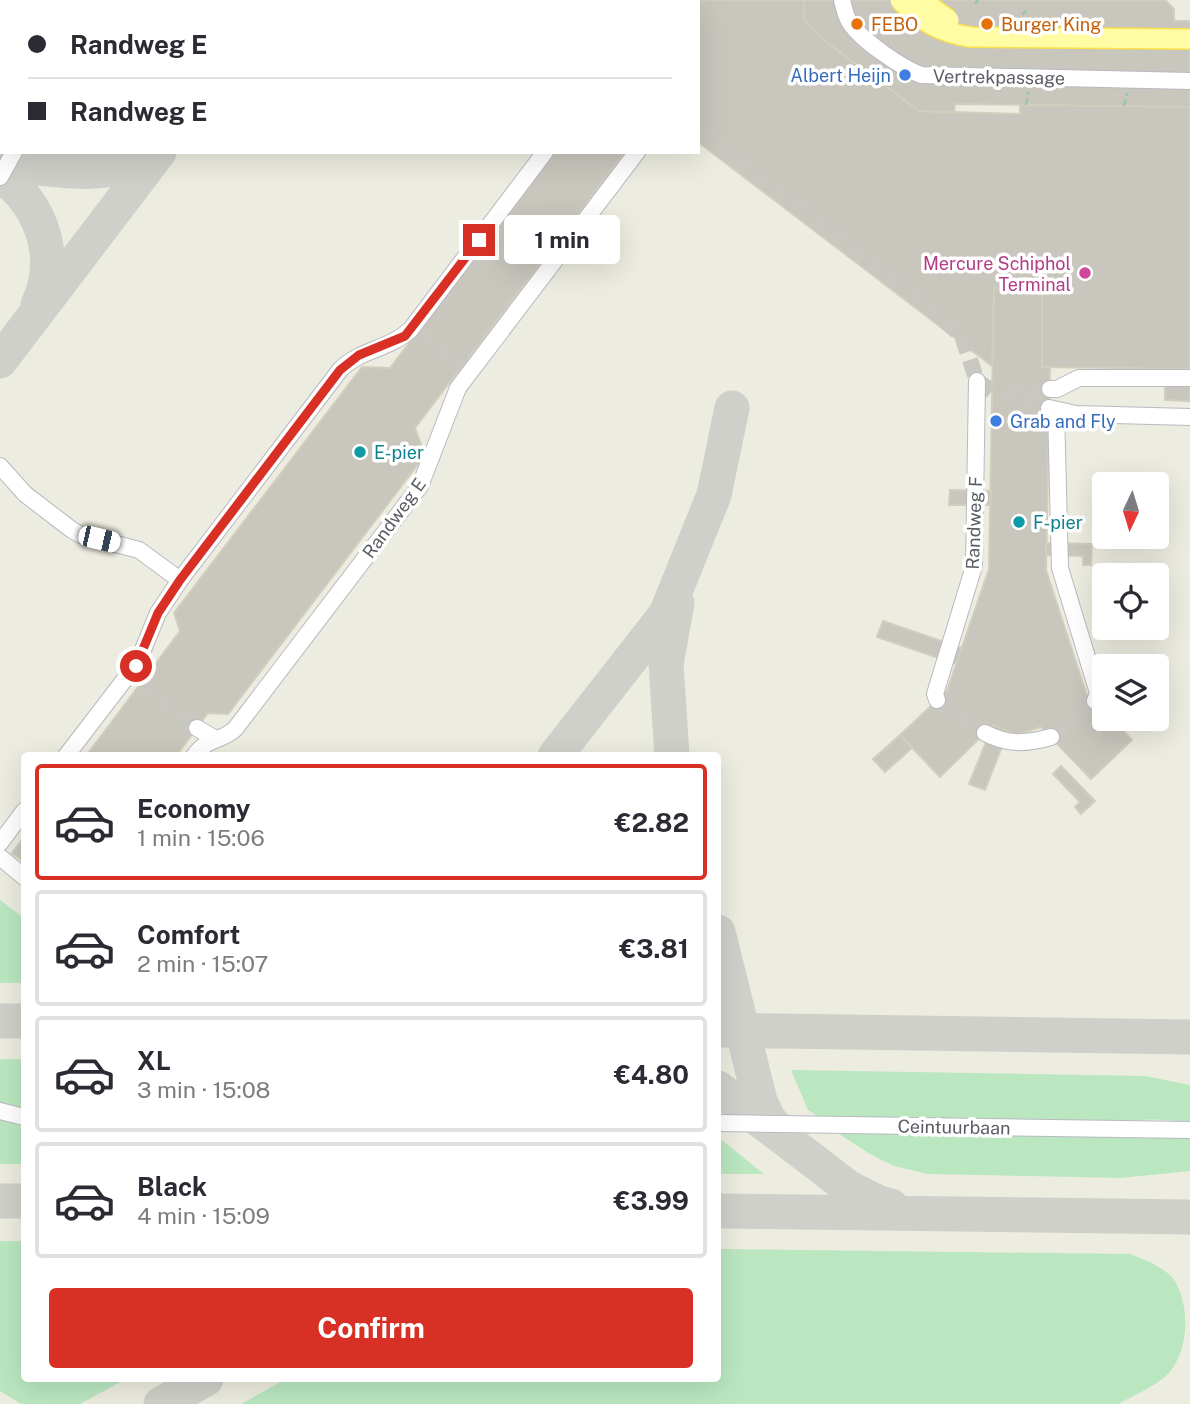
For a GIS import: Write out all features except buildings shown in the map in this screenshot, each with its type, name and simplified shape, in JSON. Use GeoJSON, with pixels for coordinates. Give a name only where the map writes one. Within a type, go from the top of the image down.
{"type":"FeatureCollection","features":[{"type":"Feature","properties":{"kind":"main road"},"geometry":{"type":"LineString","coordinates":[[900,0],[933,27],[947,33],[971,37],[1190,39]]}},
{"type":"Feature","properties":{"kind":"main road"},"geometry":{"type":"LineString","coordinates":[[921,0],[936,13],[965,25],[1190,27]]}},
{"type":"Feature","properties":{"kind":"street","name":"Vertrekpassage"},"geometry":{"type":"LineString","coordinates":[[825,2],[843,0],[850,23],[861,36],[908,70],[921,75],[1190,81]]}},
{"type":"Feature","properties":{"kind":"street"},"geometry":{"type":"LineString","coordinates":[[0,177],[13,154]]}},
{"type":"Feature","properties":{"kind":"street"},"geometry":{"type":"LineString","coordinates":[[69,752],[136,666],[158,613],[180,580],[347,363],[416,329],[544,154]]}},
{"type":"Feature","properties":{"kind":"street","name":"Randweg E"},"geometry":{"type":"LineString","coordinates":[[198,752],[214,738],[228,736],[235,729],[420,486],[467,369],[636,154]]}},
{"type":"Feature","properties":{"kind":"street"},"geometry":{"type":"LineString","coordinates":[[1049,389],[1057,389],[1079,378],[1190,378]]}},
{"type":"Feature","properties":{"kind":"street","name":"Randweg F"},"geometry":{"type":"LineString","coordinates":[[937,700],[934,694],[974,566],[977,381]]}},
{"type":"Feature","properties":{"kind":"street"},"geometry":{"type":"LineString","coordinates":[[1092,673],[1060,568],[1053,409],[1076,414],[1190,417]]}},
{"type":"Feature","properties":{"kind":"street"},"geometry":{"type":"LineString","coordinates":[[0,466],[25,495],[72,530],[81,535],[139,550],[180,580]]}},
{"type":"Feature","properties":{"kind":"street"},"geometry":{"type":"LineString","coordinates":[[136,666],[135,676],[140,685]]}},
{"type":"Feature","properties":{"kind":"street"},"geometry":{"type":"LineString","coordinates":[[197,728],[214,738]]}},
{"type":"Feature","properties":{"kind":"street"},"geometry":{"type":"LineString","coordinates":[[985,733],[1005,743],[1026,744],[1051,737]]}},
{"type":"Feature","properties":{"kind":"street"},"geometry":{"type":"LineString","coordinates":[[0,843],[21,815]]}},
{"type":"Feature","properties":{"kind":"street"},"geometry":{"type":"LineString","coordinates":[[0,857],[21,874]]}},
{"type":"Feature","properties":{"kind":"street"},"geometry":{"type":"LineString","coordinates":[[0,1111],[21,1115]]}},
{"type":"Feature","properties":{"kind":"street","name":"Ceintuurbaan"},"geometry":{"type":"LineString","coordinates":[[721,1123],[1190,1130]]}},
{"type":"Feature","properties":{"kind":"path"},"geometry":{"type":"LineString","coordinates":[[975,4],[978,0]]}},
{"type":"Feature","properties":{"kind":"green space"},"geometry":{"type":"Polygon","coordinates":[[[0,900],[21,916],[21,983],[0,983],[0,900]]]}},
{"type":"Feature","properties":{"kind":"green space"},"geometry":{"type":"Polygon","coordinates":[[[0,1059],[21,1059],[21,1110],[0,1106],[0,1059]]]}},
{"type":"Feature","properties":{"kind":"green space"},"geometry":{"type":"Polygon","coordinates":[[[791,1070],[1145,1076],[1190,1085],[1190,1123],[1169,1120],[1129,1121],[1108,1125],[823,1120],[808,1110],[791,1070]]]}},
{"type":"Feature","properties":{"kind":"green space"},"geometry":{"type":"Polygon","coordinates":[[[0,1118],[21,1122],[21,1164],[0,1164],[0,1118]]]}},
{"type":"Feature","properties":{"kind":"green space"},"geometry":{"type":"Polygon","coordinates":[[[833,1130],[1190,1136],[1190,1171],[1121,1178],[928,1174],[894,1166],[833,1130]]]}},
{"type":"Feature","properties":{"kind":"green space"},"geometry":{"type":"Polygon","coordinates":[[[721,1139],[764,1174],[721,1174],[721,1139]]]}},
{"type":"Feature","properties":{"kind":"green space"},"geometry":{"type":"Polygon","coordinates":[[[0,1241],[21,1241],[21,1382],[120,1382],[80,1404],[21,1404],[0,1391],[0,1241]]]}},
{"type":"Feature","properties":{"kind":"green space"},"geometry":{"type":"Polygon","coordinates":[[[721,1249],[1130,1254],[1158,1267],[1173,1278],[1179,1289],[1185,1313],[1181,1351],[1169,1373],[1152,1386],[1118,1404],[241,1404],[281,1382],[721,1382],[721,1249]]]}},
{"type":"Feature","properties":{"kind":"taxiway"},"geometry":{"type":"LineString","coordinates":[[0,163],[58,170],[97,171],[134,162],[148,154]]}},
{"type":"Feature","properties":{"kind":"taxiway"},"geometry":{"type":"LineString","coordinates":[[0,361],[157,154]]}},
{"type":"Feature","properties":{"kind":"taxiway"},"geometry":{"type":"LineString","coordinates":[[0,175],[27,201],[43,233],[47,269],[38,305]]}},
{"type":"Feature","properties":{"kind":"taxiway"},"geometry":{"type":"LineString","coordinates":[[558,752],[666,614],[714,495],[732,408]]}},
{"type":"Feature","properties":{"kind":"taxiway"},"geometry":{"type":"LineString","coordinates":[[672,752],[666,664],[677,603]]}},
{"type":"Feature","properties":{"kind":"taxiway"},"geometry":{"type":"LineString","coordinates":[[721,944],[760,1101],[769,1120],[777,1128]]}},
{"type":"Feature","properties":{"kind":"taxiway"},"geometry":{"type":"LineString","coordinates":[[0,1021],[21,1021]]}},
{"type":"Feature","properties":{"kind":"taxiway"},"geometry":{"type":"LineString","coordinates":[[721,1030],[1190,1037]]}},
{"type":"Feature","properties":{"kind":"taxiway"},"geometry":{"type":"LineString","coordinates":[[721,1090],[849,1188],[891,1206]]}},
{"type":"Feature","properties":{"kind":"taxiway"},"geometry":{"type":"LineString","coordinates":[[0,1201],[21,1201]]}},
{"type":"Feature","properties":{"kind":"taxiway"},"geometry":{"type":"LineString","coordinates":[[721,1211],[1190,1217]]}},
{"type":"Feature","properties":{"kind":"taxiway"},"geometry":{"type":"LineString","coordinates":[[161,1404],[201,1382]]}},
{"type":"Feature","properties":{"kind":"tunnel"},"geometry":{"type":"LineString","coordinates":[[700,132],[918,297],[962,336],[977,381],[992,391],[1049,408]]}},
{"type":"Feature","properties":{"kind":"tunnel"},"geometry":{"type":"LineString","coordinates":[[419,331],[463,366]]}},
{"type":"Feature","properties":{"kind":"tunnel"},"geometry":{"type":"LineString","coordinates":[[1007,391],[1050,389]]}},
{"type":"Feature","properties":{"kind":"tunnel"},"geometry":{"type":"LineString","coordinates":[[140,685],[197,728]]}},
{"type":"Feature","properties":{"kind":"tunnel"},"geometry":{"type":"LineString","coordinates":[[937,700],[985,733]]}},
{"type":"Feature","properties":{"kind":"tunnel"},"geometry":{"type":"LineString","coordinates":[[1051,737],[1092,703]]}},
{"type":"Feature","properties":{"kind":"place","name":"FEBO"},"geometry":{"type":"Point","coordinates":[857,24]}},
{"type":"Feature","properties":{"kind":"place","name":"Burger King"},"geometry":{"type":"Point","coordinates":[987,24]}},
{"type":"Feature","properties":{"kind":"place","name":"Albert Heijn"},"geometry":{"type":"Point","coordinates":[905,75]}},
{"type":"Feature","properties":{"kind":"place","name":"Mercure Schiphol Terminal"},"geometry":{"type":"Point","coordinates":[1085,273]}},
{"type":"Feature","properties":{"kind":"place","name":"Grab and Fly"},"geometry":{"type":"Point","coordinates":[996,421]}},
{"type":"Feature","properties":{"kind":"place","name":"E-pier"},"geometry":{"type":"Point","coordinates":[360,452]}},
{"type":"Feature","properties":{"kind":"place","name":"F-pier"},"geometry":{"type":"Point","coordinates":[1019,522]}},
{"type":"Feature","properties":{"kind":"route"},"geometry":{"type":"LineString","coordinates":[[136,666],[158,613],[180,580],[340,370],[359,355],[405,336],[479,240]]}}]}
